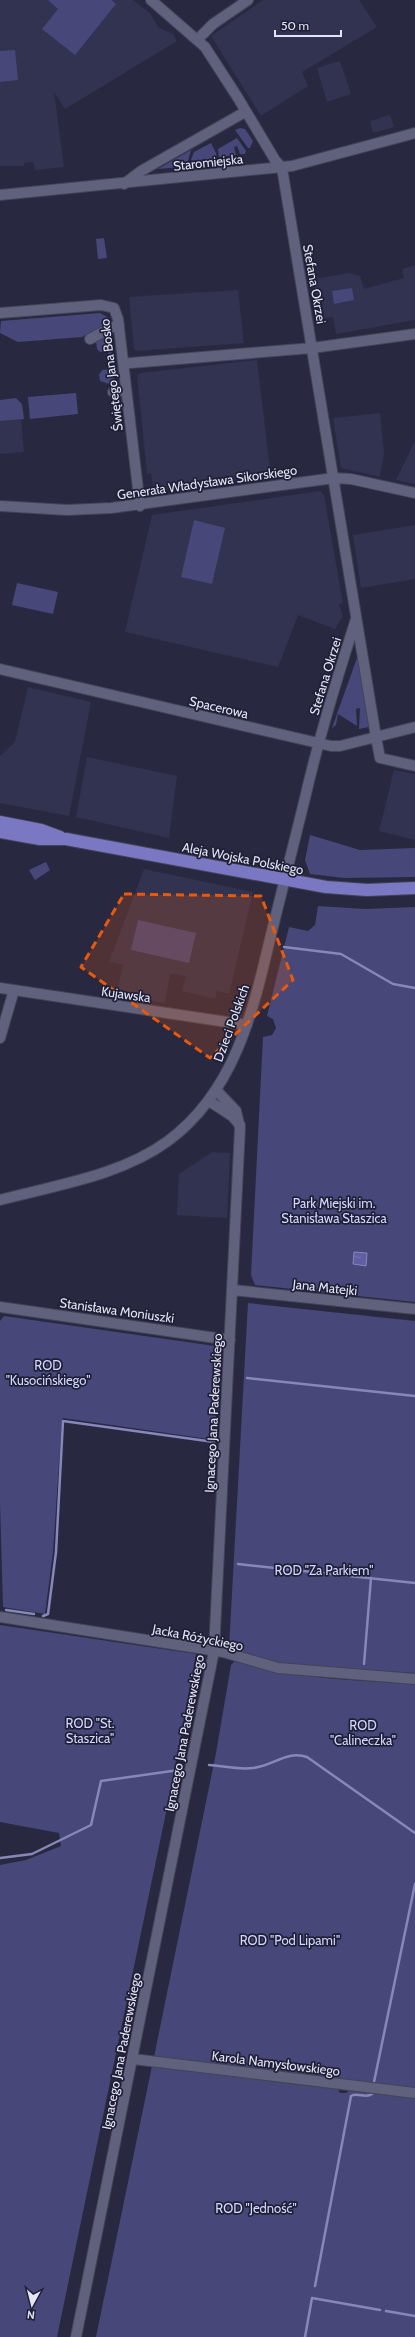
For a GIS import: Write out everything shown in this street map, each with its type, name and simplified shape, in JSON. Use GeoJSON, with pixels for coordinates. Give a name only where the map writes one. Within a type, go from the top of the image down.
{"type":"FeatureCollection","features":[{"type":"Feature","properties":{"kind":"main road","name":"Aleja Wojska Polskiego"},"geometry":{"type":"LineString","coordinates":[[0,822],[41,830],[66,839],[285,880],[352,889],[415,888]]}},
{"type":"Feature","properties":{"kind":"main road","name":"Aleja Wojska Polskiego"},"geometry":{"type":"LineString","coordinates":[[0,832],[40,839],[66,839]]}},
{"type":"Feature","properties":{"kind":"street","name":"Stefana Okrzei"},"geometry":{"type":"LineString","coordinates":[[151,0],[198,39],[238,98],[275,160],[282,168],[376,737]]}},
{"type":"Feature","properties":{"kind":"street"},"geometry":{"type":"LineString","coordinates":[[198,39],[213,24],[248,0]]}},
{"type":"Feature","properties":{"kind":"street"},"geometry":{"type":"LineString","coordinates":[[124,184],[141,171],[245,112]]}},
{"type":"Feature","properties":{"kind":"street","name":"Staromiejska"},"geometry":{"type":"LineString","coordinates":[[0,195],[282,168],[318,161],[415,132]]}},
{"type":"Feature","properties":{"kind":"street","name":"Świętego Jana Bosko"},"geometry":{"type":"LineString","coordinates":[[0,313],[107,306],[114,308],[117,312],[140,506]]}},
{"type":"Feature","properties":{"kind":"street"},"geometry":{"type":"LineString","coordinates":[[90,339],[110,328],[119,325]]}},
{"type":"Feature","properties":{"kind":"street"},"geometry":{"type":"LineString","coordinates":[[130,363],[312,348],[415,334]]}},
{"type":"Feature","properties":{"kind":"street"},"geometry":{"type":"LineString","coordinates":[[113,392],[126,390]]}},
{"type":"Feature","properties":{"kind":"street","name":"Generała Władysława Sikorskiego"},"geometry":{"type":"LineString","coordinates":[[0,506],[67,510],[140,506],[334,478],[351,479],[415,493]]}},
{"type":"Feature","properties":{"kind":"street","name":"Stefana Okrzei"},"geometry":{"type":"LineString","coordinates":[[318,744],[357,617]]}},
{"type":"Feature","properties":{"kind":"street","name":"Spacerowa"},"geometry":{"type":"LineString","coordinates":[[0,669],[318,744],[340,746],[415,728]]}},
{"type":"Feature","properties":{"kind":"street"},"geometry":{"type":"LineString","coordinates":[[376,737],[380,758],[415,766]]}},
{"type":"Feature","properties":{"kind":"street","name":"Dzieci Polskich"},"geometry":{"type":"LineString","coordinates":[[0,1200],[104,1172],[133,1161],[177,1134],[209,1101],[233,1061],[247,1025],[285,880],[318,744]]}},
{"type":"Feature","properties":{"kind":"street","name":"Kujawska"},"geometry":{"type":"LineString","coordinates":[[0,988],[247,1025]]}},
{"type":"Feature","properties":{"kind":"street"},"geometry":{"type":"LineString","coordinates":[[0,1038],[14,990]]}},
{"type":"Feature","properties":{"kind":"street","name":"Ignacego Jana Paderewskiego"},"geometry":{"type":"LineString","coordinates":[[76,2337],[214,1651],[240,1125],[235,1108],[216,1090]]}},
{"type":"Feature","properties":{"kind":"street"},"geometry":{"type":"LineString","coordinates":[[209,1101],[232,1116],[240,1125]]}},
{"type":"Feature","properties":{"kind":"street","name":"Jana Matejki"},"geometry":{"type":"LineString","coordinates":[[233,1290],[415,1309]]}},
{"type":"Feature","properties":{"kind":"street","name":"Stanisława Moniuszki"},"geometry":{"type":"LineString","coordinates":[[0,1307],[230,1340]]}},
{"type":"Feature","properties":{"kind":"street","name":"Jacka Różyckiego"},"geometry":{"type":"LineString","coordinates":[[0,1617],[214,1651],[278,1668],[415,1679]]}},
{"type":"Feature","properties":{"kind":"street","name":"Karola Namysłowskiego"},"geometry":{"type":"LineString","coordinates":[[133,2059],[415,2093]]}},
{"type":"Feature","properties":{"kind":"highlighted area"},"geometry":{"type":"Polygon","coordinates":[[[124,894],[261,896],[293,980],[210,1058],[81,967],[124,894]]]}},
{"type":"Feature","properties":{"kind":"shaded area"},"geometry":{"type":"Polygon","coordinates":[[[0,0],[133,0],[150,13],[158,27],[173,34],[177,41],[65,109],[54,92],[64,167],[35,170],[33,162],[24,163],[24,166],[0,166],[0,0]]]}},
{"type":"Feature","properties":{"kind":"shaded area"},"geometry":{"type":"Polygon","coordinates":[[[263,0],[359,0],[377,27],[302,72],[308,86],[261,116],[211,36],[263,0]]]}},
{"type":"Feature","properties":{"kind":"shaded area"},"geometry":{"type":"Polygon","coordinates":[[[340,61],[351,94],[327,102],[317,68],[340,61]]]}},
{"type":"Feature","properties":{"kind":"shaded area"},"geometry":{"type":"Polygon","coordinates":[[[390,115],[394,127],[373,133],[370,121],[390,115]]]}},
{"type":"Feature","properties":{"kind":"shaded area"},"geometry":{"type":"Polygon","coordinates":[[[415,265],[415,320],[336,334],[333,317],[324,318],[321,296],[312,292],[310,280],[348,273],[360,276],[364,289],[404,278],[402,269],[415,265]]]}},
{"type":"Feature","properties":{"kind":"shaded area"},"geometry":{"type":"Polygon","coordinates":[[[238,290],[244,343],[137,351],[134,349],[129,297],[238,290]]]}},
{"type":"Feature","properties":{"kind":"shaded area"},"geometry":{"type":"Polygon","coordinates":[[[257,360],[271,478],[209,487],[195,486],[154,491],[151,473],[147,474],[137,375],[140,373],[257,360]]]}},
{"type":"Feature","properties":{"kind":"shaded area"},"geometry":{"type":"Polygon","coordinates":[[[380,413],[384,454],[380,477],[341,468],[333,418],[380,413]]]}},
{"type":"Feature","properties":{"kind":"shaded area"},"geometry":{"type":"Polygon","coordinates":[[[21,419],[24,452],[0,454],[0,421],[21,419]]]}},
{"type":"Feature","properties":{"kind":"shaded area"},"geometry":{"type":"Polygon","coordinates":[[[415,441],[415,484],[396,480],[415,441]]]}},
{"type":"Feature","properties":{"kind":"shaded area"},"geometry":{"type":"Polygon","coordinates":[[[320,491],[324,495],[343,603],[339,604],[343,616],[335,629],[298,615],[278,667],[125,632],[152,515],[320,491]]]}},
{"type":"Feature","properties":{"kind":"shaded area"},"geometry":{"type":"Polygon","coordinates":[[[415,525],[415,579],[361,588],[353,535],[415,525]]]}},
{"type":"Feature","properties":{"kind":"shaded area"},"geometry":{"type":"Polygon","coordinates":[[[28,687],[91,702],[69,816],[0,803],[0,756],[15,742],[28,687]]]}},
{"type":"Feature","properties":{"kind":"shaded area"},"geometry":{"type":"Polygon","coordinates":[[[87,757],[177,776],[169,838],[76,817],[87,757]]]}},
{"type":"Feature","properties":{"kind":"shaded area"},"geometry":{"type":"Polygon","coordinates":[[[394,770],[415,774],[415,840],[379,831],[394,770]]]}},
{"type":"Feature","properties":{"kind":"shaded area"},"geometry":{"type":"Polygon","coordinates":[[[144,869],[253,892],[229,994],[217,991],[215,999],[182,991],[186,976],[170,974],[165,1003],[116,995],[123,965],[109,962],[144,869]]]}},
{"type":"Feature","properties":{"kind":"shaded area"},"geometry":{"type":"Polygon","coordinates":[[[212,1152],[230,1153],[227,1218],[177,1215],[179,1174],[212,1152]]]}},
{"type":"Feature","properties":{"kind":"green space"},"geometry":{"type":"Polygon","coordinates":[[[48,0],[111,0],[116,4],[75,55],[42,29],[58,9],[48,0]]]}},
{"type":"Feature","properties":{"kind":"green space"},"geometry":{"type":"Polygon","coordinates":[[[15,50],[18,80],[0,82],[0,51],[15,50]]]}},
{"type":"Feature","properties":{"kind":"green space"},"geometry":{"type":"Polygon","coordinates":[[[240,128],[245,129],[253,141],[250,148],[248,148],[235,130],[240,128]]]}},
{"type":"Feature","properties":{"kind":"green space"},"geometry":{"type":"Polygon","coordinates":[[[237,138],[246,151],[245,154],[240,154],[237,146],[234,147],[236,155],[219,157],[218,149],[237,138]]]}},
{"type":"Feature","properties":{"kind":"green space"},"geometry":{"type":"Polygon","coordinates":[[[211,143],[216,153],[217,164],[194,166],[191,160],[194,152],[211,143]]]}},
{"type":"Feature","properties":{"kind":"green space"},"geometry":{"type":"Polygon","coordinates":[[[191,150],[188,161],[191,166],[158,169],[191,150]]]}},
{"type":"Feature","properties":{"kind":"green space"},"geometry":{"type":"Polygon","coordinates":[[[104,238],[107,258],[98,259],[96,239],[104,238]]]}},
{"type":"Feature","properties":{"kind":"green space"},"geometry":{"type":"Polygon","coordinates":[[[352,288],[354,300],[334,304],[332,291],[352,288]]]}},
{"type":"Feature","properties":{"kind":"green space"},"geometry":{"type":"Polygon","coordinates":[[[100,313],[109,318],[109,324],[82,337],[18,342],[0,333],[1,321],[100,313]]]}},
{"type":"Feature","properties":{"kind":"green space"},"geometry":{"type":"Polygon","coordinates":[[[110,333],[115,386],[100,381],[99,375],[102,370],[110,369],[108,351],[100,352],[97,349],[96,342],[110,333]]]}},
{"type":"Feature","properties":{"kind":"green space"},"geometry":{"type":"Polygon","coordinates":[[[76,393],[78,414],[30,419],[28,397],[76,393]]]}},
{"type":"Feature","properties":{"kind":"green space"},"geometry":{"type":"Polygon","coordinates":[[[16,398],[22,404],[24,419],[0,421],[0,400],[16,398]]]}},
{"type":"Feature","properties":{"kind":"green space"},"geometry":{"type":"Polygon","coordinates":[[[194,520],[225,528],[212,584],[181,577],[194,520]]]}},
{"type":"Feature","properties":{"kind":"green space"},"geometry":{"type":"Polygon","coordinates":[[[17,583],[58,592],[53,614],[12,605],[17,583]]]}},
{"type":"Feature","properties":{"kind":"green space"},"geometry":{"type":"Polygon","coordinates":[[[358,655],[369,727],[359,729],[360,708],[356,709],[357,726],[338,714],[336,725],[332,728],[358,655]]]}},
{"type":"Feature","properties":{"kind":"green space"},"geometry":{"type":"Polygon","coordinates":[[[310,835],[360,850],[415,848],[415,877],[344,878],[310,874],[305,860],[310,835]]]}},
{"type":"Feature","properties":{"kind":"green space"},"geometry":{"type":"Polygon","coordinates":[[[46,862],[50,870],[35,880],[29,870],[46,862]]]}},
{"type":"Feature","properties":{"kind":"green space","name":"Park Miejski im. Stanisława Staszica"},"geometry":{"type":"Polygon","coordinates":[[[318,906],[366,909],[415,907],[415,1302],[255,1285],[251,1275],[263,1037],[272,1035],[276,1028],[273,1019],[267,1016],[289,927],[308,931],[315,925],[318,906]]]}},
{"type":"Feature","properties":{"kind":"green space"},"geometry":{"type":"Polygon","coordinates":[[[138,920],[196,933],[189,963],[131,950],[138,920]]]}},
{"type":"Feature","properties":{"kind":"green space","name":"ROD \"Za Parkiem\""},"geometry":{"type":"Polygon","coordinates":[[[248,1303],[415,1321],[415,1673],[281,1664],[229,1648],[248,1303]]]}},
{"type":"Feature","properties":{"kind":"green space","name":"ROD \"Kusocińskiego\""},"geometry":{"type":"Polygon","coordinates":[[[4,1316],[215,1346],[219,1353],[215,1440],[63,1418],[53,1552],[45,1614],[3,1607],[0,1502],[0,1321],[4,1316]]]}},
{"type":"Feature","properties":{"kind":"green space","name":"ROD \"St. Staszica\""},"geometry":{"type":"Polygon","coordinates":[[[0,1625],[196,1654],[168,1803],[57,2337],[0,2337],[0,1865],[26,1860],[61,1846],[59,1833],[0,1822],[0,1625]]]}},
{"type":"Feature","properties":{"kind":"green space","name":"ROD \"Pod Lipami\""},"geometry":{"type":"Polygon","coordinates":[[[235,1661],[280,1672],[324,1678],[415,1684],[415,2089],[154,2057],[216,1753],[231,1665],[235,1661]]]}},
{"type":"Feature","properties":{"kind":"green space","name":"ROD \"Jedność\""},"geometry":{"type":"Polygon","coordinates":[[[152,2066],[337,2088],[340,2093],[346,2093],[350,2090],[415,2098],[415,2337],[96,2337],[152,2066]]]}},
{"type":"Feature","properties":{"kind":"water"},"geometry":{"type":"Polygon","coordinates":[[[354,1252],[367,1253],[366,1266],[353,1264],[354,1252]]]}},
{"type":"Feature","properties":{"kind":"waterway"},"geometry":{"type":"LineString","coordinates":[[284,947],[341,954],[393,984],[415,988]]}},
{"type":"Feature","properties":{"kind":"waterway"},"geometry":{"type":"LineString","coordinates":[[247,1378],[415,1396]]}},
{"type":"Feature","properties":{"kind":"waterway"},"geometry":{"type":"LineString","coordinates":[[43,1616],[48,1614],[56,1552],[63,1421],[214,1442]]}},
{"type":"Feature","properties":{"kind":"waterway"},"geometry":{"type":"LineString","coordinates":[[238,1564],[415,1583]]}},
{"type":"Feature","properties":{"kind":"waterway"},"geometry":{"type":"LineString","coordinates":[[364,1664],[371,1578]]}},
{"type":"Feature","properties":{"kind":"waterway"},"geometry":{"type":"LineString","coordinates":[[6,1610],[34,1614]]}},
{"type":"Feature","properties":{"kind":"waterway"},"geometry":{"type":"LineString","coordinates":[[209,1765],[248,1768],[260,1767],[293,1755],[307,1757],[415,1833]]}},
{"type":"Feature","properties":{"kind":"waterway"},"geometry":{"type":"LineString","coordinates":[[0,1858],[32,1854],[91,1825],[101,1781],[179,1770]]}},
{"type":"Feature","properties":{"kind":"waterway"},"geometry":{"type":"LineString","coordinates":[[374,2082],[415,1884]]}},
{"type":"Feature","properties":{"kind":"waterway"},"geometry":{"type":"LineString","coordinates":[[315,2286],[351,2096],[367,2096],[372,2094]]}},
{"type":"Feature","properties":{"kind":"waterway"},"geometry":{"type":"LineString","coordinates":[[305,2337],[312,2298],[380,2310]]}},
{"type":"Feature","properties":{"kind":"waterway"},"geometry":{"type":"LineString","coordinates":[[386,2311],[415,2316]]}},
{"type":"Feature","properties":{"kind":"park label","name":"ROD \"Calineczka\""},"geometry":{"type":"Point","coordinates":[363,1732]}}]}
